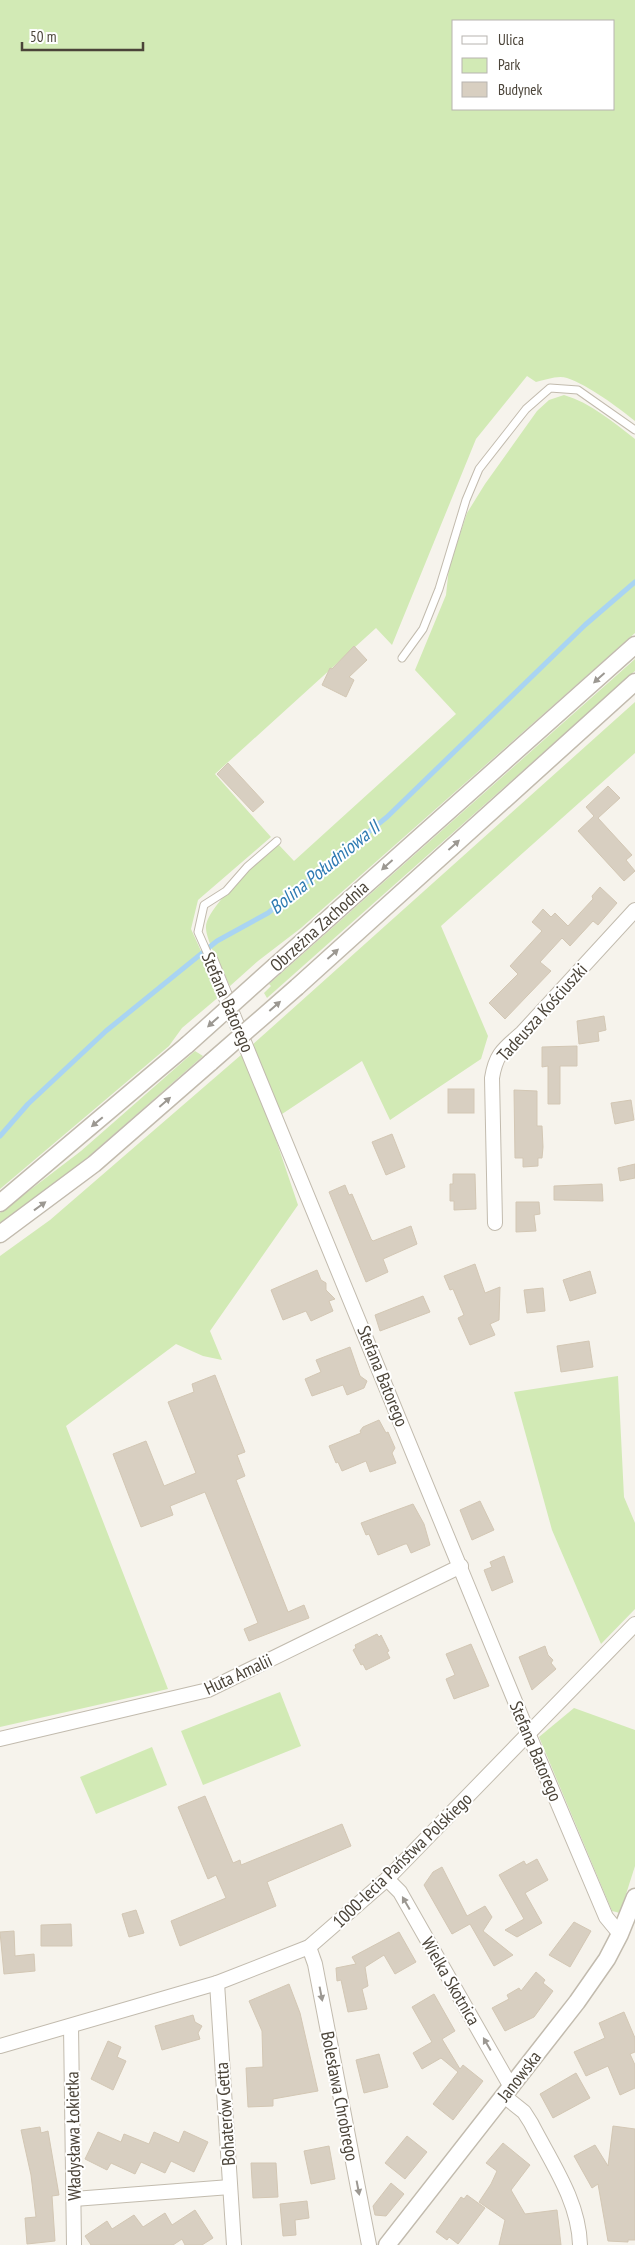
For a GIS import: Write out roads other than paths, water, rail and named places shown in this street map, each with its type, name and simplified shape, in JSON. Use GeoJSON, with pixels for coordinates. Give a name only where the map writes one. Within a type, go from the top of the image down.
{"type":"FeatureCollection","features":[{"type":"Feature","properties":{"kind":"street","name":"Obrzeżna Zachodnia"},"geometry":{"type":"LineString","coordinates":[[0,1203],[187,1045],[635,645]]}},
{"type":"Feature","properties":{"kind":"street","name":"Obrzeżna Zachodnia"},"geometry":{"type":"LineString","coordinates":[[0,1234],[94,1164],[212,1062],[635,682]]}},
{"type":"Feature","properties":{"kind":"street","name":"Tadeusza Kościuszki"},"geometry":{"type":"LineString","coordinates":[[495,1223],[492,1078],[494,1062],[502,1050],[522,1033],[635,910]]}},
{"type":"Feature","properties":{"kind":"street","name":"Stefana Batorego"},"geometry":{"type":"LineString","coordinates":[[210,959],[528,1733],[606,1917],[620,1934]]}},
{"type":"Feature","properties":{"kind":"street","name":"Huta Amalii"},"geometry":{"type":"LineString","coordinates":[[0,1739],[208,1690],[461,1566]]}},
{"type":"Feature","properties":{"kind":"street","name":"1000-lecia Państwa Polskiego"},"geometry":{"type":"LineString","coordinates":[[0,2046],[217,1983],[308,1947],[387,1879],[635,1624]]}},
{"type":"Feature","properties":{"kind":"street","name":"Wielka Skotnica"},"geometry":{"type":"LineString","coordinates":[[387,1879],[400,1892],[507,2091],[531,2123],[570,2199],[580,2228],[580,2245]]}},
{"type":"Feature","properties":{"kind":"street","name":"Janowska"},"geometry":{"type":"LineString","coordinates":[[387,2245],[577,2002],[607,1959],[620,1934],[635,1897]]}},
{"type":"Feature","properties":{"kind":"street","name":"Bolesława Chrobrego"},"geometry":{"type":"LineString","coordinates":[[308,1947],[315,1964],[369,2245]]}},
{"type":"Feature","properties":{"kind":"street","name":"Bohaterów Getta"},"geometry":{"type":"LineString","coordinates":[[217,1983],[234,2245]]}},
{"type":"Feature","properties":{"kind":"street","name":"Władysława Łokietka"},"geometry":{"type":"LineString","coordinates":[[71,2026],[74,2245]]}},
{"type":"Feature","properties":{"kind":"street"},"geometry":{"type":"LineString","coordinates":[[74,2199],[230,2187]]}},
{"type":"Feature","properties":{"kind":"lane"},"geometry":{"type":"LineString","coordinates":[[402,658],[423,629],[439,589],[466,500],[479,469],[526,409],[550,388],[578,390],[635,430]]}},
{"type":"Feature","properties":{"kind":"lane","name":"Stefana Batorego"},"geometry":{"type":"LineString","coordinates":[[210,959],[198,932],[204,905],[226,891],[247,867],[278,841]]}},
{"type":"Feature","properties":{"kind":"waterway","name":"Bolina Południowa II"},"geometry":{"type":"LineString","coordinates":[[0,1136],[28,1104],[106,1031],[217,941],[268,913],[387,817],[585,625],[635,582]]}}]}
